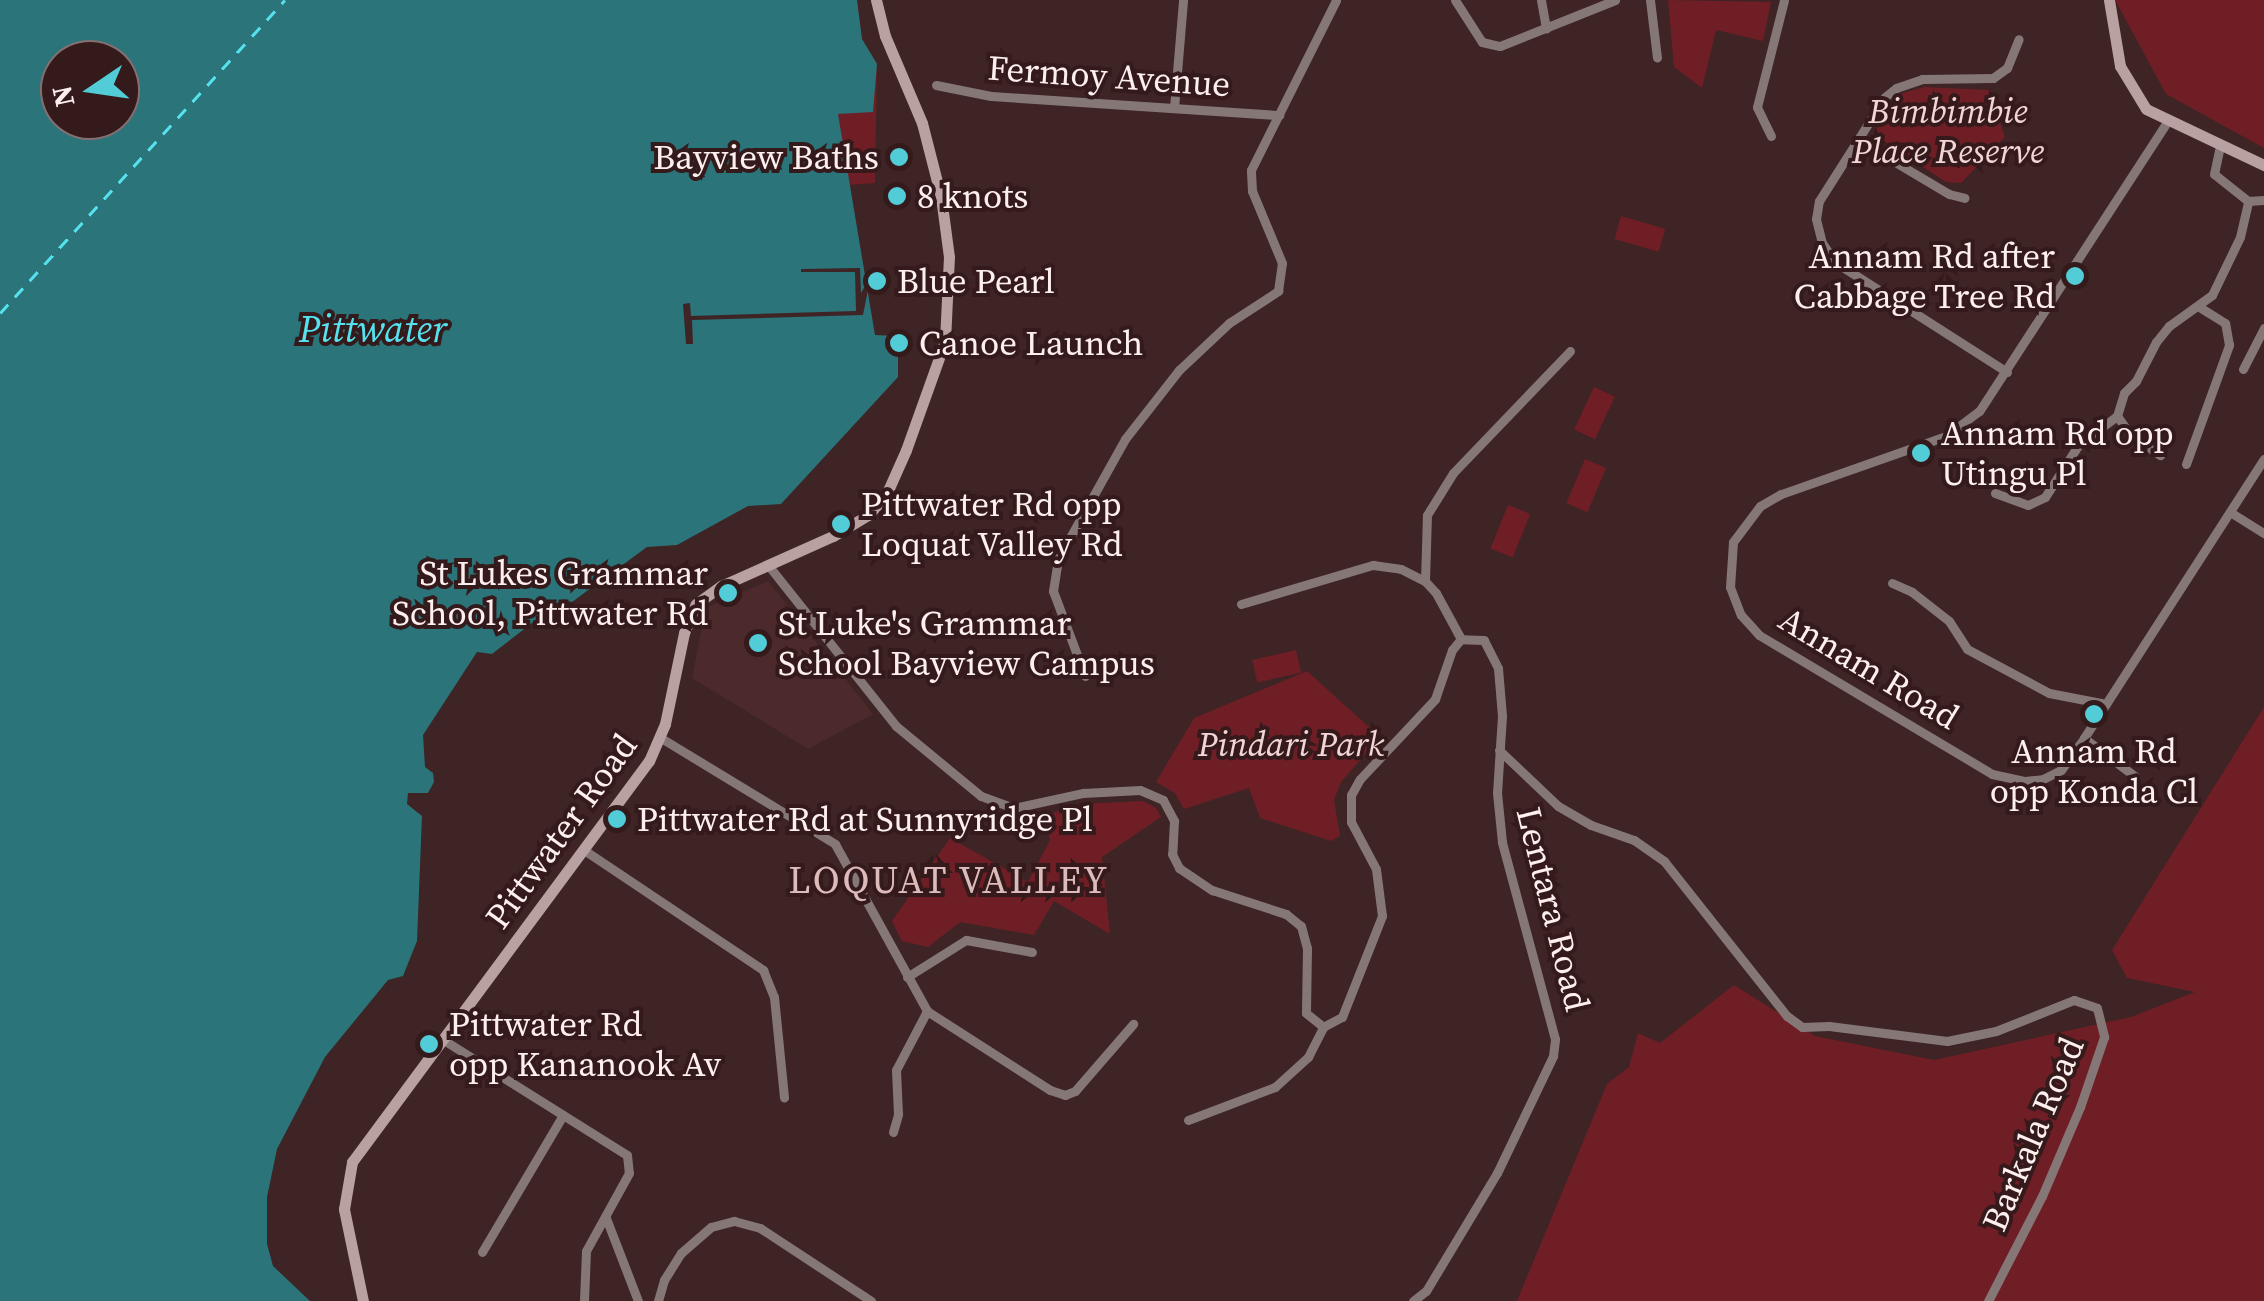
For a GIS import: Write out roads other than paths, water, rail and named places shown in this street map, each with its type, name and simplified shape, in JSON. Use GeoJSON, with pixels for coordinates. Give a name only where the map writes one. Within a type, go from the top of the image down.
{"type":"FeatureCollection","features":[{"type":"Feature","properties":{"kind":"main road","name":"Pittwater Road"},"geometry":{"type":"LineString","coordinates":[[362,1301],[345,1226],[346,1184],[365,1140],[584,850],[661,738],[684,633],[696,604],[711,591],[857,523],[886,495],[944,341],[949,268],[941,197],[922,122],[884,36],[876,0]]}},
{"type":"Feature","properties":{"kind":"main road"},"geometry":{"type":"LineString","coordinates":[[2109,0],[2120,66],[2130,89],[2146,109],[2166,122],[2264,165]]}},
{"type":"Feature","properties":{"kind":"street"},"geometry":{"type":"LineString","coordinates":[[1174,108],[1183,0]]}},
{"type":"Feature","properties":{"kind":"street"},"geometry":{"type":"LineString","coordinates":[[1085,676],[1053,591],[1058,559],[1125,440],[1180,370],[1229,322],[1278,290],[1282,263],[1252,191],[1251,170],[1336,0]]}},
{"type":"Feature","properties":{"kind":"street"},"geometry":{"type":"LineString","coordinates":[[1455,0],[1482,42],[1500,46],[1615,0]]}},
{"type":"Feature","properties":{"kind":"street"},"geometry":{"type":"LineString","coordinates":[[1541,0],[1546,29]]}},
{"type":"Feature","properties":{"kind":"street"},"geometry":{"type":"LineString","coordinates":[[1650,0],[1658,58]]}},
{"type":"Feature","properties":{"kind":"street"},"geometry":{"type":"LineString","coordinates":[[1771,136],[1757,108],[1784,0]]}},
{"type":"Feature","properties":{"kind":"street"},"geometry":{"type":"LineString","coordinates":[[2007,372],[1835,262],[1822,244],[1816,219],[1819,201],[1896,88],[1922,78],[1993,78],[2006,68],[2019,39]]}},
{"type":"Feature","properties":{"kind":"street","name":"Fermoy Avenue"},"geometry":{"type":"LineString","coordinates":[[936,85],[964,93],[1279,115]]}},
{"type":"Feature","properties":{"kind":"street","name":"Annam Road"},"geometry":{"type":"LineString","coordinates":[[2166,122],[1979,411],[1946,436],[1792,489],[1760,506],[1733,542],[1730,587],[1741,615],[1759,635],[1992,774],[2024,782],[2054,775],[2084,738],[2264,459]]}},
{"type":"Feature","properties":{"kind":"street"},"geometry":{"type":"LineString","coordinates":[[1858,140],[1949,194],[1965,198]]}},
{"type":"Feature","properties":{"kind":"street"},"geometry":{"type":"LineString","coordinates":[[2220,146],[2214,174],[2248,201],[2264,200]]}},
{"type":"Feature","properties":{"kind":"street"},"geometry":{"type":"LineString","coordinates":[[1994,493],[2028,505],[2045,497],[2064,473],[2079,444],[2117,416],[2124,393],[2136,381],[2156,342],[2169,326],[2212,295],[2233,252],[2248,201]]}},
{"type":"Feature","properties":{"kind":"street"},"geometry":{"type":"LineString","coordinates":[[2186,464],[2228,345],[2225,323],[2199,307]]}},
{"type":"Feature","properties":{"kind":"street"},"geometry":{"type":"LineString","coordinates":[[2243,369],[2264,328]]}},
{"type":"Feature","properties":{"kind":"street"},"geometry":{"type":"LineString","coordinates":[[1425,581],[1424,541],[1438,491],[1570,352]]}},
{"type":"Feature","properties":{"kind":"street"},"geometry":{"type":"LineString","coordinates":[[2117,416],[2130,434],[2160,455]]}},
{"type":"Feature","properties":{"kind":"street"},"geometry":{"type":"LineString","coordinates":[[2230,512],[2264,533]]}},
{"type":"Feature","properties":{"kind":"street"},"geometry":{"type":"LineString","coordinates":[[768,564],[896,726],[980,796],[1014,808],[1083,793],[1140,790],[1162,800],[1174,821],[1172,854],[1179,868],[1212,890],[1286,914],[1301,926],[1307,948],[1306,1013],[1322,1027]]}},
{"type":"Feature","properties":{"kind":"street"},"geometry":{"type":"LineString","coordinates":[[1188,1120],[1275,1088],[1308,1057],[1322,1027],[1342,1017],[1382,916],[1376,869],[1351,822],[1351,795],[1360,779],[1435,699],[1452,650],[1461,639],[1436,593],[1425,581],[1401,569],[1373,565],[1241,604]]}},
{"type":"Feature","properties":{"kind":"street"},"geometry":{"type":"LineString","coordinates":[[1892,584],[1912,592],[1949,620],[1967,649],[2048,693],[2106,704]]}},
{"type":"Feature","properties":{"kind":"street","name":"Lentara Road"},"geometry":{"type":"LineString","coordinates":[[1414,1301],[1426,1291],[1498,1174],[1553,1056],[1554,1022],[1502,842],[1502,698],[1495,656],[1484,640],[1461,639]]}},
{"type":"Feature","properties":{"kind":"street"},"geometry":{"type":"LineString","coordinates":[[661,738],[834,844],[926,1011],[1050,1090],[1066,1095],[1076,1092],[1134,1024]]}},
{"type":"Feature","properties":{"kind":"street"},"geometry":{"type":"LineString","coordinates":[[2084,738],[2136,777]]}},
{"type":"Feature","properties":{"kind":"street","name":"Barkala Road"},"geometry":{"type":"LineString","coordinates":[[1499,750],[1558,806],[1591,825],[1634,840],[1664,861],[1786,1016],[1808,1028],[1829,1026],[1947,1042],[1996,1032],[2074,1000],[2086,1001],[2101,1013],[2104,1036],[2080,1107],[2042,1196],[1988,1301]]}},
{"type":"Feature","properties":{"kind":"street"},"geometry":{"type":"LineString","coordinates":[[584,850],[763,970],[774,997],[784,1098]]}},
{"type":"Feature","properties":{"kind":"street"},"geometry":{"type":"LineString","coordinates":[[907,977],[966,940],[1032,952]]}},
{"type":"Feature","properties":{"kind":"street"},"geometry":{"type":"LineString","coordinates":[[893,1132],[898,1114],[896,1070],[926,1011]]}},
{"type":"Feature","properties":{"kind":"street"},"geometry":{"type":"LineString","coordinates":[[442,1038],[629,1159],[628,1173],[586,1251],[584,1301]]}},
{"type":"Feature","properties":{"kind":"street"},"geometry":{"type":"LineString","coordinates":[[482,1252],[563,1115]]}},
{"type":"Feature","properties":{"kind":"street"},"geometry":{"type":"LineString","coordinates":[[606,1218],[638,1301]]}},
{"type":"Feature","properties":{"kind":"street"},"geometry":{"type":"LineString","coordinates":[[658,1301],[664,1280],[681,1253],[710,1228],[734,1221],[760,1228],[872,1301]]}},
{"type":"Feature","properties":{"kind":"water","name":"Pittwater"},"geometry":{"type":"Polygon","coordinates":[[[0,0],[857,0],[862,39],[877,64],[873,112],[838,114],[875,335],[898,336],[898,377],[781,504],[748,506],[677,545],[647,547],[572,602],[563,599],[492,654],[477,652],[423,735],[425,767],[433,773],[434,782],[428,793],[408,793],[407,804],[422,816],[417,941],[403,976],[388,980],[325,1057],[277,1149],[267,1197],[267,1244],[273,1266],[310,1301],[0,1301],[0,0]]]}},
{"type":"Feature","properties":{"kind":"place","name":"Bayview Baths"},"geometry":{"type":"Point","coordinates":[899,157]}},
{"type":"Feature","properties":{"kind":"place","name":"8 knots"},"geometry":{"type":"Point","coordinates":[897,196]}},
{"type":"Feature","properties":{"kind":"place","name":"Annam Rd after Cabbage Tree Rd"},"geometry":{"type":"Point","coordinates":[2075,276]}},
{"type":"Feature","properties":{"kind":"place","name":"Blue Pearl"},"geometry":{"type":"Point","coordinates":[877,281]}},
{"type":"Feature","properties":{"kind":"place","name":"Canoe Launch"},"geometry":{"type":"Point","coordinates":[899,343]}},
{"type":"Feature","properties":{"kind":"place","name":"Annam Rd opp Utingu Pl"},"geometry":{"type":"Point","coordinates":[1921,453]}},
{"type":"Feature","properties":{"kind":"place","name":"Pittwater Rd opp Loquat Valley Rd"},"geometry":{"type":"Point","coordinates":[841,524]}},
{"type":"Feature","properties":{"kind":"place","name":"St Lukes Grammar School, Pittwater Rd"},"geometry":{"type":"Point","coordinates":[728,593]}},
{"type":"Feature","properties":{"kind":"place","name":"St Luke's Grammar School Bayview Campus"},"geometry":{"type":"Point","coordinates":[758,643]}},
{"type":"Feature","properties":{"kind":"place","name":"Annam Rd opp Konda Cl"},"geometry":{"type":"Point","coordinates":[2094,714]}},
{"type":"Feature","properties":{"kind":"place","name":"Pittwater Rd at Sunnyridge Pl"},"geometry":{"type":"Point","coordinates":[617,819]}},
{"type":"Feature","properties":{"kind":"place","name":"Pittwater Rd opp Kananook Av"},"geometry":{"type":"Point","coordinates":[429,1044]}},
{"type":"Feature","properties":{"kind":"district","name":"LOQUAT VALLEY"},"geometry":{"type":"Point","coordinates":[949,881]}},
{"type":"Feature","properties":{"kind":"park label","name":"Bimbimbie Place Reserve"},"geometry":{"type":"Point","coordinates":[1948,131]}},
{"type":"Feature","properties":{"kind":"park label","name":"Pindari Park"},"geometry":{"type":"Point","coordinates":[1291,744]}}]}
